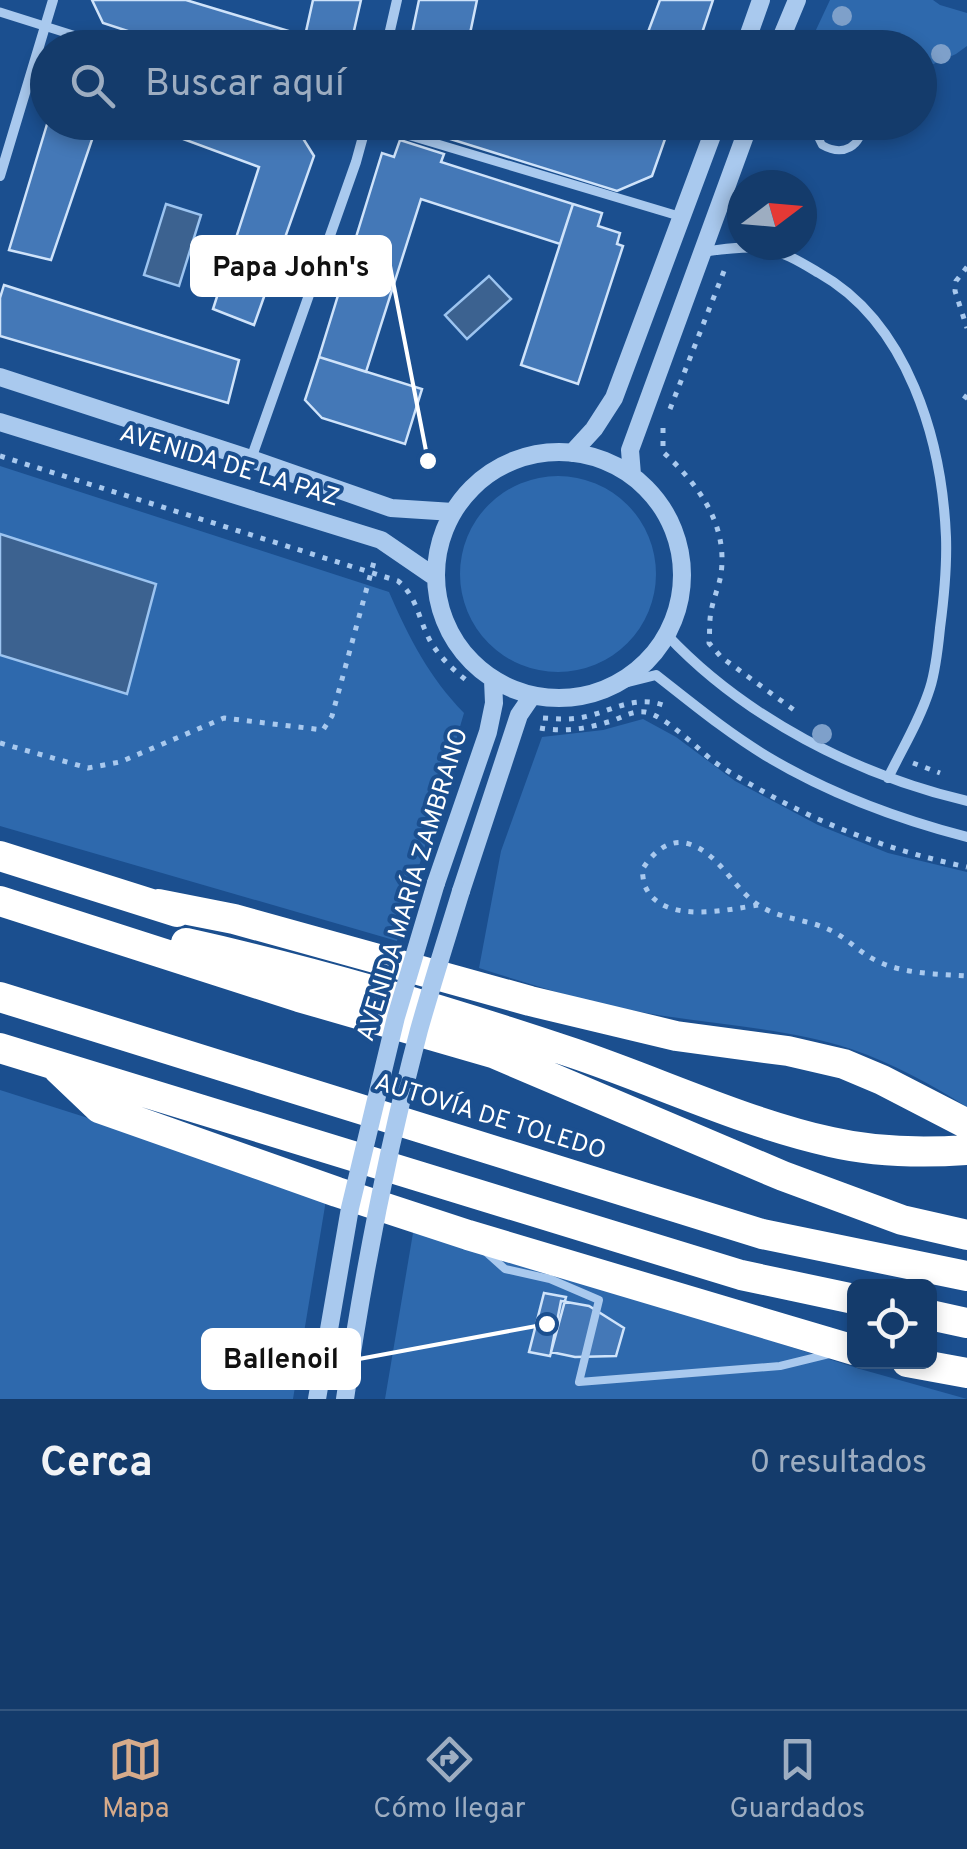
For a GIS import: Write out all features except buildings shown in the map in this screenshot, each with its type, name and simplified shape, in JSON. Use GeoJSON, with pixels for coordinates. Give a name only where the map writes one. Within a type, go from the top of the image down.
{"type":"FeatureCollection","features":[{"type":"Feature","properties":{"kind":"highway"},"geometry":{"type":"LineString","coordinates":[[0,856],[276,945],[305,971]]}},
{"type":"Feature","properties":{"kind":"highway"},"geometry":{"type":"LineString","coordinates":[[8,904],[305,971],[468,1018],[630,1073],[750,1120],[834,1143],[938,1152],[967,1150]]}},
{"type":"Feature","properties":{"kind":"highway"},"geometry":{"type":"LineString","coordinates":[[8,904],[299,998],[493,1053],[783,1176],[902,1220],[967,1235]]}},
{"type":"Feature","properties":{"kind":"highway"},"geometry":{"type":"LineString","coordinates":[[158,904],[234,919],[530,1001],[658,1031],[788,1051],[844,1064],[967,1124]]}},
{"type":"Feature","properties":{"kind":"highway","name":"AUTOVÍA DE TOLEDO"},"geometry":{"type":"LineString","coordinates":[[0,997],[762,1234],[967,1276]]}},
{"type":"Feature","properties":{"kind":"highway"},"geometry":{"type":"LineString","coordinates":[[0,1048],[741,1275],[847,1298]]}},
{"type":"Feature","properties":{"kind":"highway"},"geometry":{"type":"LineString","coordinates":[[53,1064],[99,1108],[468,1235],[847,1349]]}},
{"type":"Feature","properties":{"kind":"highway"},"geometry":{"type":"LineString","coordinates":[[937,1317],[967,1323]]}},
{"type":"Feature","properties":{"kind":"street"},"geometry":{"type":"LineString","coordinates":[[45,30],[53,0]]}},
{"type":"Feature","properties":{"kind":"street"},"geometry":{"type":"LineString","coordinates":[[390,30],[398,0]]}},
{"type":"Feature","properties":{"kind":"street"},"geometry":{"type":"LineString","coordinates":[[750,30],[761,0]]}},
{"type":"Feature","properties":{"kind":"street"},"geometry":{"type":"LineString","coordinates":[[784,30],[797,0]]}},
{"type":"Feature","properties":{"kind":"street"},"geometry":{"type":"LineString","coordinates":[[0,12],[56,30]]}},
{"type":"Feature","properties":{"kind":"street"},"geometry":{"type":"LineString","coordinates":[[0,176],[30,79]]}},
{"type":"Feature","properties":{"kind":"street"},"geometry":{"type":"LineString","coordinates":[[251,459],[360,140]]}},
{"type":"Feature","properties":{"kind":"street"},"geometry":{"type":"LineString","coordinates":[[423,140],[682,217]]}},
{"type":"Feature","properties":{"kind":"street"},"geometry":{"type":"LineString","coordinates":[[572,452],[614,398],[710,140]]}},
{"type":"Feature","properties":{"kind":"street"},"geometry":{"type":"LineString","coordinates":[[632,475],[630,450],[743,140]]}},
{"type":"Feature","properties":{"kind":"street"},"geometry":{"type":"LineString","coordinates":[[701,252],[727,249]]}},
{"type":"Feature","properties":{"kind":"street"},"geometry":{"type":"LineString","coordinates":[[794,260],[829,278],[884,329],[914,387],[944,505],[946,573],[938,651],[930,688],[888,778]]}},
{"type":"Feature","properties":{"kind":"street"},"geometry":{"type":"LineString","coordinates":[[0,377],[391,508],[452,512]]}},
{"type":"Feature","properties":{"kind":"street","name":"AVENIDA DE LA PAZ"},"geometry":{"type":"LineString","coordinates":[[0,422],[381,540],[436,577]]}},
{"type":"Feature","properties":{"kind":"street"},"geometry":{"type":"LineString","coordinates":[[616,685],[645,664],[667,635],[680,599],[682,561],[672,525],[651,493],[616,463],[598,456],[559,451],[517,458],[480,480],[452,512],[440,543],[436,577],[443,617],[463,653],[493,680],[532,696],[560,699],[589,695],[656,675],[723,728],[770,758],[893,816],[967,837]]}},
{"type":"Feature","properties":{"kind":"street"},"geometry":{"type":"LineString","coordinates":[[667,635],[708,676],[804,740],[888,778],[967,801]]}},
{"type":"Feature","properties":{"kind":"street","name":"AVENIDA MARÍA ZAMBRANO"},"geometry":{"type":"LineString","coordinates":[[317,1399],[358,1170],[396,1018],[436,883],[488,732],[494,703],[493,680]]}},
{"type":"Feature","properties":{"kind":"street","name":"AVENIDA MARÍA ZAMBRANO"},"geometry":{"type":"LineString","coordinates":[[345,1399],[368,1257],[420,1030],[520,715],[532,696]]}},
{"type":"Feature","properties":{"kind":"lane"},"geometry":{"type":"LineString","coordinates":[[817,140],[838,151],[858,140]]}},
{"type":"Feature","properties":{"kind":"lane"},"geometry":{"type":"LineString","coordinates":[[468,1235],[504,1269],[550,1280],[599,1300],[578,1382],[780,1366],[847,1351]]}},
{"type":"Feature","properties":{"kind":"path"},"geometry":{"type":"LineString","coordinates":[[728,260],[662,425],[663,452],[687,474],[708,504],[720,536],[721,572],[710,613],[710,643],[721,657],[796,712]]}},
{"type":"Feature","properties":{"kind":"path"},"geometry":{"type":"LineString","coordinates":[[967,266],[956,281],[955,291],[967,328]]}},
{"type":"Feature","properties":{"kind":"path"},"geometry":{"type":"LineString","coordinates":[[0,456],[398,581],[410,590],[433,645],[455,671],[494,703]]}},
{"type":"Feature","properties":{"kind":"path"},"geometry":{"type":"LineString","coordinates":[[0,743],[88,768],[120,762],[224,718],[323,730],[332,716],[381,540]]}},
{"type":"Feature","properties":{"kind":"path"},"geometry":{"type":"LineString","coordinates":[[520,715],[582,718],[646,700],[673,710]]}},
{"type":"Feature","properties":{"kind":"path"},"geometry":{"type":"LineString","coordinates":[[540,728],[577,729],[646,712],[669,724],[716,762],[811,816],[886,846],[967,867]]}},
{"type":"Feature","properties":{"kind":"path"},"geometry":{"type":"LineString","coordinates":[[898,758],[942,774]]}},
{"type":"Feature","properties":{"kind":"path"},"geometry":{"type":"LineString","coordinates":[[758,905],[706,912],[677,910],[658,902],[646,887],[642,870],[653,852],[672,844],[689,843],[711,856],[758,905],[833,931],[878,962],[906,971],[967,976]]}},
{"type":"Feature","properties":{"kind":"shaded area"},"geometry":{"type":"Polygon","coordinates":[[[830,0],[933,0],[967,13],[967,46],[937,62],[937,30],[816,30],[830,0]]]}},
{"type":"Feature","properties":{"kind":"shaded area"},"geometry":{"type":"Polygon","coordinates":[[[166,204],[201,215],[179,286],[144,275],[166,204]]]}},
{"type":"Feature","properties":{"kind":"shaded area"},"geometry":{"type":"Polygon","coordinates":[[[489,276],[511,299],[467,339],[445,315],[489,276]]]}},
{"type":"Feature","properties":{"kind":"shaded area"},"geometry":{"type":"Polygon","coordinates":[[[0,466],[389,592],[421,656],[464,713],[397,941],[0,826],[0,466]]]}},
{"type":"Feature","properties":{"kind":"shaded area"},"geometry":{"type":"Polygon","coordinates":[[[558,476],[595,483],[627,505],[649,537],[656,574],[649,611],[627,643],[595,665],[558,672],[521,665],[489,643],[467,611],[460,574],[467,537],[489,505],[521,483],[558,476]]]}},
{"type":"Feature","properties":{"kind":"shaded area"},"geometry":{"type":"Polygon","coordinates":[[[0,534],[156,584],[127,694],[0,655],[0,534]]]}},
{"type":"Feature","properties":{"kind":"shaded area"},"geometry":{"type":"Polygon","coordinates":[[[643,719],[676,737],[735,781],[818,825],[888,853],[967,872],[967,1107],[896,1067],[851,1049],[773,1031],[620,1008],[479,968],[501,851],[542,737],[603,730],[643,719]]]}},
{"type":"Feature","properties":{"kind":"shaded area"},"geometry":{"type":"Polygon","coordinates":[[[0,1090],[327,1194],[293,1399],[0,1399],[0,1090]]]}},
{"type":"Feature","properties":{"kind":"shaded area"},"geometry":{"type":"Polygon","coordinates":[[[414,1227],[847,1365],[847,1369],[860,1369],[967,1399],[385,1399],[414,1227]]]}},
{"type":"Feature","properties":{"kind":"place","name":"Papa John's"},"geometry":{"type":"Point","coordinates":[428,461]}},
{"type":"Feature","properties":{"kind":"place","name":"Ballenoil"},"geometry":{"type":"Point","coordinates":[547,1324]}}]}
